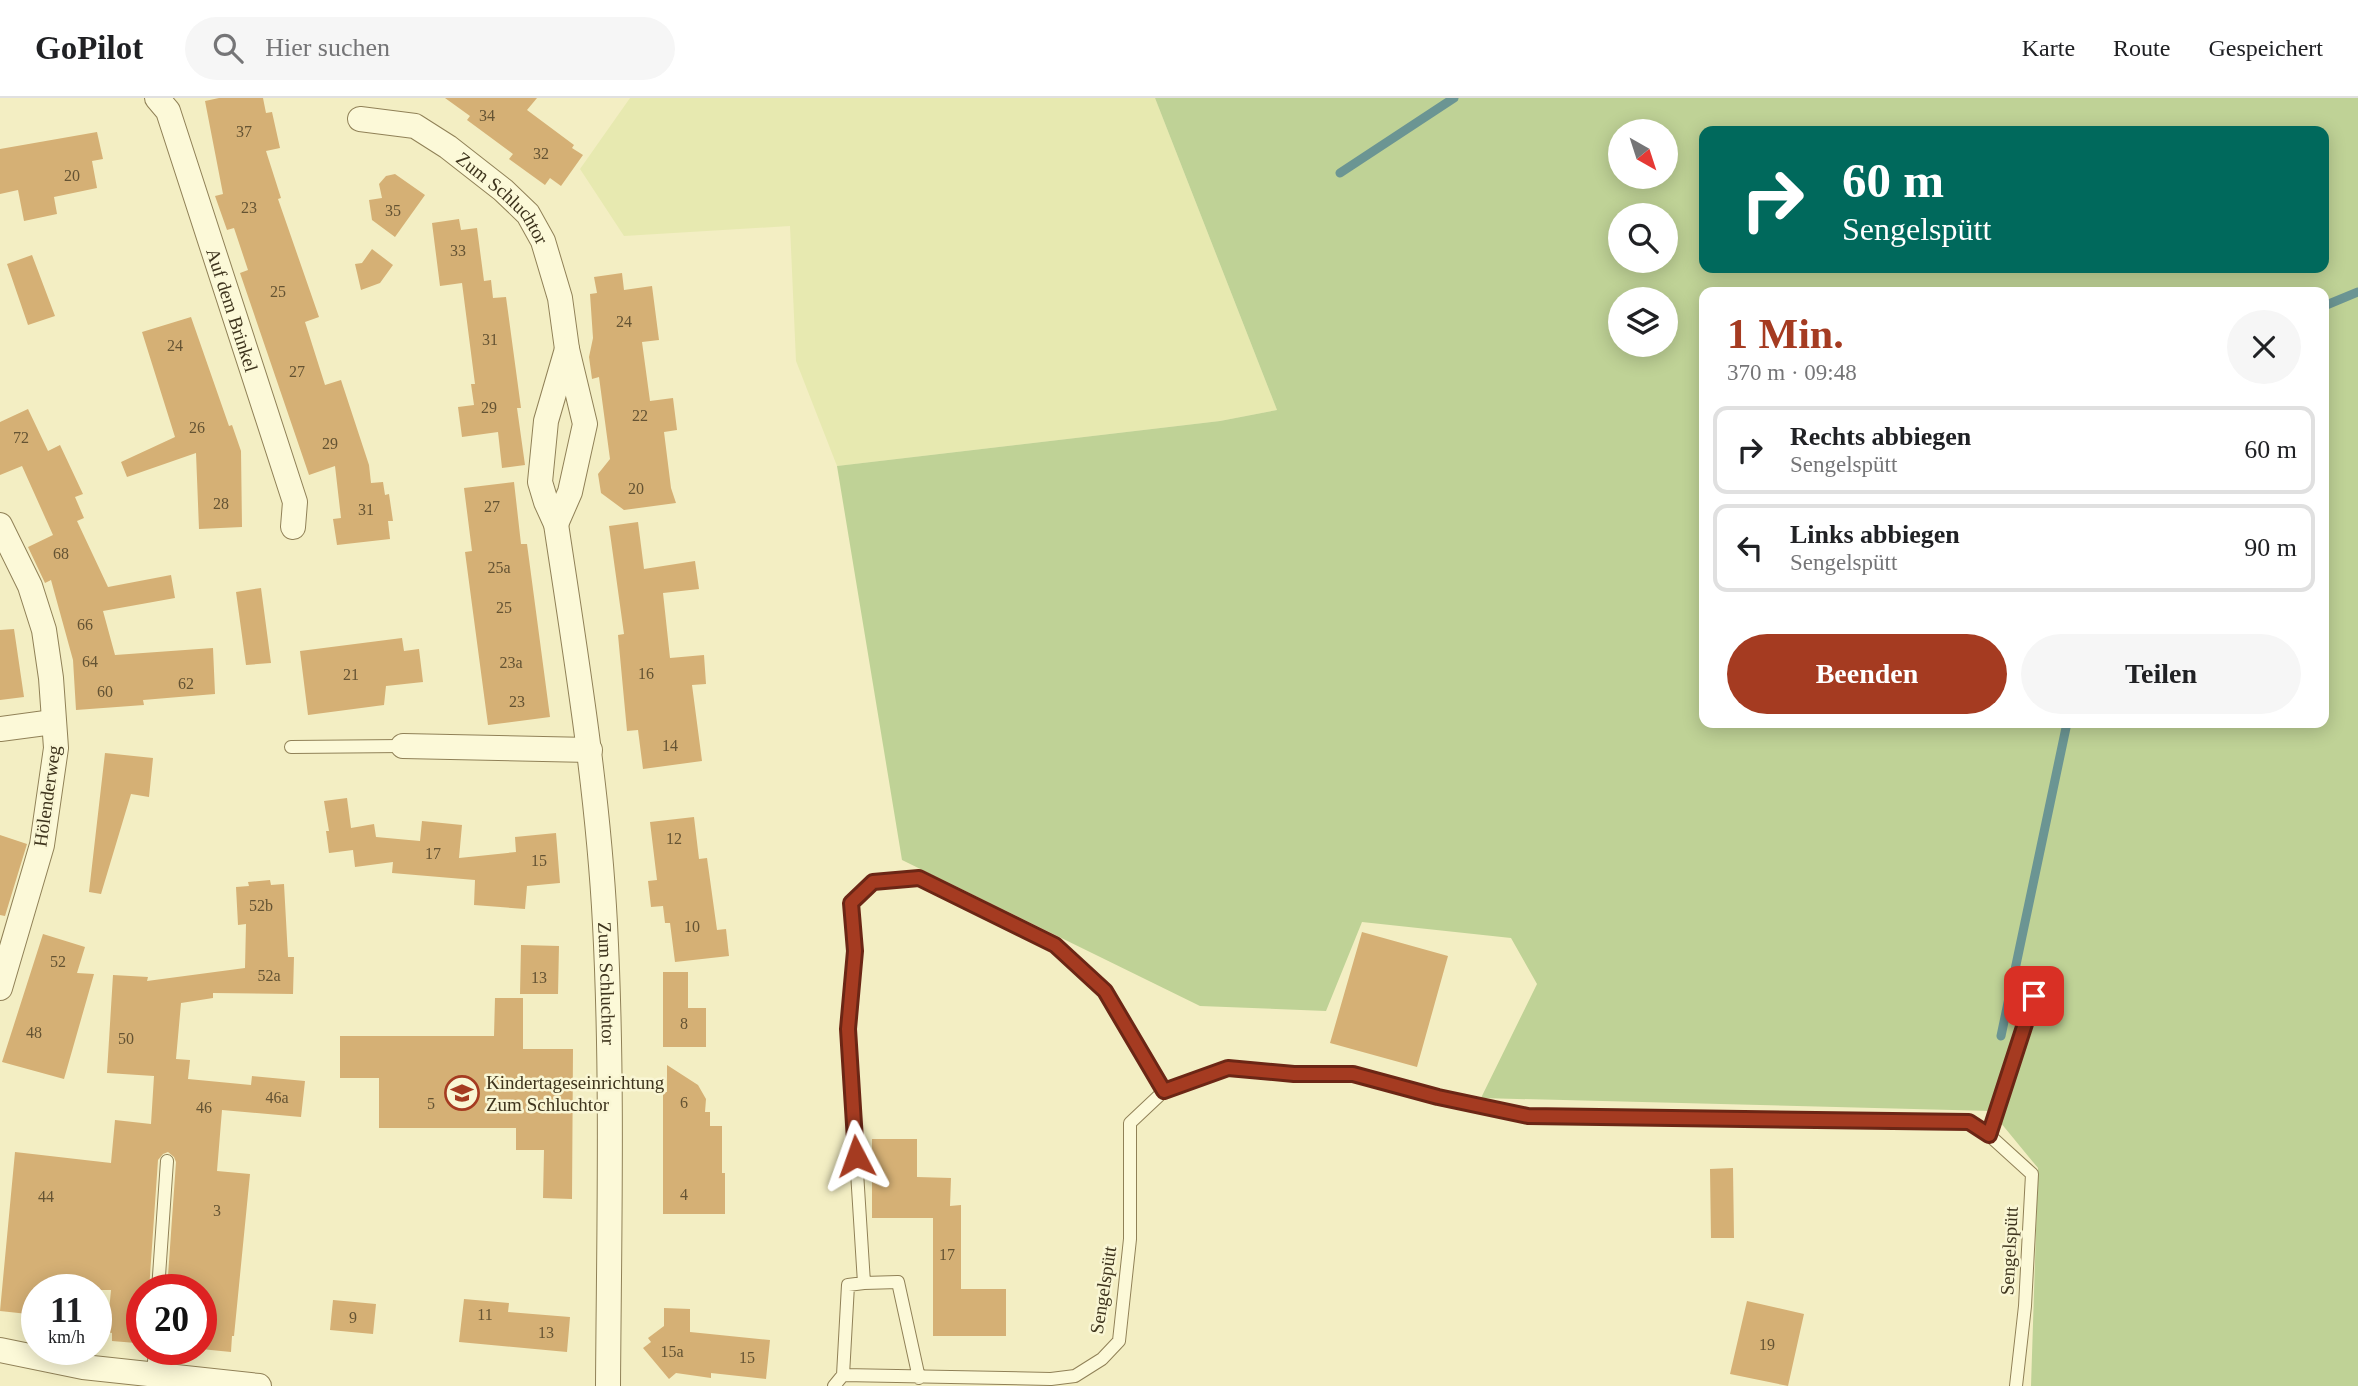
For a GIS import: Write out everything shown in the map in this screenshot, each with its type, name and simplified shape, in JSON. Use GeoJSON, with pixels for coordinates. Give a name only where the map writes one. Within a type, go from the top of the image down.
{"type":"FeatureCollection","features":[{"type":"Feature","properties":{"kind":"street","name":"Auf dem Brinkel"},"geometry":{"type":"LineString","coordinates":[[157,98],[168,111],[295,502],[292,527]]}},
{"type":"Feature","properties":{"kind":"street","name":"Zum Schluchtor"},"geometry":{"type":"LineString","coordinates":[[360,119],[415,126],[459,155],[528,214],[543,242],[560,298],[567,349],[585,424],[570,492],[556,524]]}},
{"type":"Feature","properties":{"kind":"street","name":"Zum Schluchtor"},"geometry":{"type":"LineString","coordinates":[[567,349],[546,421],[540,482],[556,524],[590,750],[605,923],[610,1068],[608,1386]]}},
{"type":"Feature","properties":{"kind":"street","name":"Hölenderweg"},"geometry":{"type":"LineString","coordinates":[[0,525],[30,586],[44,630],[51,678],[56,748],[42,845],[0,988]]}},
{"type":"Feature","properties":{"kind":"street"},"geometry":{"type":"LineString","coordinates":[[0,729],[53,722]]}},
{"type":"Feature","properties":{"kind":"street"},"geometry":{"type":"LineString","coordinates":[[403,746],[590,750]]}},
{"type":"Feature","properties":{"kind":"street"},"geometry":{"type":"LineString","coordinates":[[0,1350],[83,1367],[259,1386]]}},
{"type":"Feature","properties":{"kind":"lane"},"geometry":{"type":"LineString","coordinates":[[291,747],[403,746]]}},
{"type":"Feature","properties":{"kind":"lane"},"geometry":{"type":"LineString","coordinates":[[863,1283],[848,1029],[855,951],[851,903],[873,882],[919,878],[1055,945],[1105,991],[1164,1091]]}},
{"type":"Feature","properties":{"kind":"lane"},"geometry":{"type":"LineString","coordinates":[[1989,1135],[2034,996]]}},
{"type":"Feature","properties":{"kind":"lane","name":"Sengelspütt"},"geometry":{"type":"LineString","coordinates":[[844,1376],[1051,1380],[1075,1376],[1102,1359],[1119,1341],[1130,1239],[1130,1123],[1164,1091],[1228,1068],[1294,1074],[1353,1074],[1438,1097],[1528,1116],[1969,1122],[1989,1135],[2032,1174],[2025,1306],[2016,1386]]}},
{"type":"Feature","properties":{"kind":"lane"},"geometry":{"type":"LineString","coordinates":[[160,1274],[167,1161]]}},
{"type":"Feature","properties":{"kind":"lane"},"geometry":{"type":"LineString","coordinates":[[834,1386],[844,1376],[848,1285],[863,1283],[898,1282],[919,1378]]}},
{"type":"Feature","properties":{"kind":"lane"},"geometry":{"type":"LineString","coordinates":[[153,1375],[154,1365]]}},
{"type":"Feature","properties":{"kind":"green space"},"geometry":{"type":"Polygon","coordinates":[[[630,98],[1155,98],[1277,410],[1220,421],[837,466],[796,361],[790,226],[624,236],[580,169],[630,98]]]}},
{"type":"Feature","properties":{"kind":"green space"},"geometry":{"type":"Polygon","coordinates":[[[1155,98],[2358,98],[2358,1386],[2031,1386],[2038,1168],[1991,1111],[1481,1098],[1537,984],[1511,938],[1362,922],[1326,1011],[1200,1006],[902,860],[837,466],[1220,421],[1277,410],[1155,98]]]}},
{"type":"Feature","properties":{"kind":"building"},"geometry":{"type":"Polygon","coordinates":[[[219,98],[263,98],[266,113],[272,112],[280,148],[266,151],[281,198],[278,199],[319,317],[305,322],[325,385],[341,380],[369,465],[371,483],[383,482],[385,495],[389,494],[393,521],[388,521],[390,539],[337,545],[333,519],[341,518],[335,466],[309,475],[240,273],[248,270],[234,228],[227,230],[215,196],[223,194],[205,101],[219,98]]]}},
{"type":"Feature","properties":{"kind":"building"},"geometry":{"type":"Polygon","coordinates":[[[445,98],[537,98],[527,110],[574,145],[572,148],[583,155],[561,186],[550,178],[545,185],[509,159],[513,154],[467,120],[470,116],[445,98]]]}},
{"type":"Feature","properties":{"kind":"building"},"geometry":{"type":"Polygon","coordinates":[[[97,132],[103,159],[92,161],[97,188],[54,197],[57,214],[24,221],[18,190],[0,194],[0,149],[97,132]]]}},
{"type":"Feature","properties":{"kind":"building"},"geometry":{"type":"Polygon","coordinates":[[[395,174],[425,195],[395,237],[372,220],[369,200],[382,198],[379,184],[386,176],[395,174]]]}},
{"type":"Feature","properties":{"kind":"building"},"geometry":{"type":"Polygon","coordinates":[[[459,219],[461,230],[477,228],[484,281],[491,280],[493,298],[506,297],[521,408],[517,408],[525,465],[502,468],[498,432],[462,437],[458,407],[474,405],[471,384],[475,384],[462,283],[440,286],[432,223],[459,219]]]}},
{"type":"Feature","properties":{"kind":"building"},"geometry":{"type":"Polygon","coordinates":[[[372,249],[393,265],[380,283],[361,290],[355,264],[362,263],[372,249]]]}},
{"type":"Feature","properties":{"kind":"building"},"geometry":{"type":"Polygon","coordinates":[[[32,255],[55,316],[28,325],[7,264],[32,255]]]}},
{"type":"Feature","properties":{"kind":"building"},"geometry":{"type":"Polygon","coordinates":[[[622,273],[624,290],[652,286],[659,340],[642,342],[650,401],[673,398],[677,430],[664,432],[671,488],[676,503],[624,510],[601,493],[598,474],[610,459],[599,377],[592,379],[589,357],[593,338],[590,294],[597,293],[594,277],[622,273]]]}},
{"type":"Feature","properties":{"kind":"building"},"geometry":{"type":"Polygon","coordinates":[[[191,317],[229,426],[232,425],[241,451],[242,527],[199,529],[196,453],[127,477],[121,462],[175,437],[142,332],[191,317]]]}},
{"type":"Feature","properties":{"kind":"building"},"geometry":{"type":"Polygon","coordinates":[[[28,409],[48,451],[60,445],[83,494],[75,497],[84,518],[77,521],[108,587],[171,575],[175,598],[103,611],[115,655],[213,648],[215,694],[143,700],[144,705],[76,710],[73,660],[51,580],[45,583],[28,547],[53,535],[22,466],[0,475],[0,422],[28,409]]]}},
{"type":"Feature","properties":{"kind":"building"},"geometry":{"type":"Polygon","coordinates":[[[514,482],[521,544],[527,544],[550,717],[488,725],[465,552],[472,551],[464,488],[514,482]]]}},
{"type":"Feature","properties":{"kind":"building"},"geometry":{"type":"Polygon","coordinates":[[[638,522],[644,569],[695,561],[699,589],[663,593],[670,658],[704,655],[706,684],[692,685],[702,761],[643,769],[638,730],[627,731],[618,635],[624,634],[609,526],[638,522]]]}},
{"type":"Feature","properties":{"kind":"building"},"geometry":{"type":"Polygon","coordinates":[[[261,588],[271,663],[246,665],[236,592],[261,588]]]}},
{"type":"Feature","properties":{"kind":"building"},"geometry":{"type":"Polygon","coordinates":[[[14,629],[24,697],[0,700],[0,630],[14,629]]]}},
{"type":"Feature","properties":{"kind":"building"},"geometry":{"type":"Polygon","coordinates":[[[402,638],[404,651],[419,649],[423,682],[386,686],[384,705],[308,715],[300,651],[402,638]]]}},
{"type":"Feature","properties":{"kind":"building"},"geometry":{"type":"Polygon","coordinates":[[[105,753],[153,758],[149,797],[131,794],[101,894],[89,892],[105,753]]]}},
{"type":"Feature","properties":{"kind":"building"},"geometry":{"type":"Polygon","coordinates":[[[347,798],[351,828],[374,824],[376,837],[420,841],[422,821],[462,825],[459,858],[516,852],[515,837],[556,833],[560,883],[527,886],[525,909],[474,905],[475,880],[392,873],[393,862],[355,867],[353,850],[329,853],[326,831],[329,831],[324,801],[347,798]]]}},
{"type":"Feature","properties":{"kind":"building"},"geometry":{"type":"Polygon","coordinates":[[[694,817],[699,859],[707,858],[717,930],[726,929],[729,956],[675,962],[670,923],[665,923],[663,906],[651,907],[648,881],[657,880],[650,822],[694,817]]]}},
{"type":"Feature","properties":{"kind":"building"},"geometry":{"type":"Polygon","coordinates":[[[0,835],[27,844],[5,916],[0,915],[0,835]]]}},
{"type":"Feature","properties":{"kind":"building"},"geometry":{"type":"Polygon","coordinates":[[[270,880],[271,885],[284,884],[288,957],[294,957],[293,994],[213,993],[213,998],[181,1003],[176,1059],[190,1060],[188,1079],[251,1085],[252,1076],[305,1081],[301,1117],[222,1110],[217,1171],[250,1174],[231,1352],[217,1351],[217,1274],[168,1274],[176,1162],[168,1152],[158,1160],[150,1274],[126,1274],[126,1342],[112,1341],[112,1274],[21,1274],[21,1313],[0,1311],[15,1152],[111,1163],[115,1120],[151,1124],[154,1076],[107,1073],[113,975],[148,977],[147,981],[245,968],[246,924],[238,925],[236,887],[249,886],[248,882],[270,880]]]}},
{"type":"Feature","properties":{"kind":"building"},"geometry":{"type":"Polygon","coordinates":[[[1362,932],[1448,956],[1417,1067],[1330,1043],[1362,932]]]}},
{"type":"Feature","properties":{"kind":"building"},"geometry":{"type":"Polygon","coordinates":[[[43,934],[85,947],[77,973],[94,974],[64,1079],[2,1062],[43,934]]]}},
{"type":"Feature","properties":{"kind":"building"},"geometry":{"type":"Polygon","coordinates":[[[521,945],[559,946],[558,994],[520,994],[521,945]]]}},
{"type":"Feature","properties":{"kind":"building"},"geometry":{"type":"Polygon","coordinates":[[[663,972],[688,972],[688,1008],[706,1008],[706,1047],[663,1047],[663,972]]]}},
{"type":"Feature","properties":{"kind":"building"},"geometry":{"type":"Polygon","coordinates":[[[495,998],[523,998],[523,1049],[573,1049],[572,1199],[543,1198],[544,1150],[516,1150],[516,1128],[379,1128],[379,1078],[340,1078],[340,1036],[494,1036],[495,998]]]}},
{"type":"Feature","properties":{"kind":"building"},"geometry":{"type":"Polygon","coordinates":[[[667,1065],[698,1085],[706,1099],[705,1112],[710,1112],[710,1126],[722,1126],[725,1214],[663,1214],[663,1092],[667,1092],[667,1065]]]}},
{"type":"Feature","properties":{"kind":"building"},"geometry":{"type":"Polygon","coordinates":[[[872,1139],[917,1139],[917,1177],[951,1178],[950,1206],[961,1205],[961,1289],[1006,1289],[1006,1336],[933,1336],[933,1218],[872,1218],[872,1139]]]}},
{"type":"Feature","properties":{"kind":"building"},"geometry":{"type":"Polygon","coordinates":[[[1733,1168],[1734,1238],[1711,1238],[1710,1169],[1733,1168]]]}},
{"type":"Feature","properties":{"kind":"building"},"geometry":{"type":"Polygon","coordinates":[[[464,1299],[509,1303],[508,1312],[570,1317],[567,1352],[459,1342],[464,1299]]]}},
{"type":"Feature","properties":{"kind":"building"},"geometry":{"type":"Polygon","coordinates":[[[333,1300],[376,1304],[373,1334],[330,1330],[333,1300]]]}},
{"type":"Feature","properties":{"kind":"building"},"geometry":{"type":"Polygon","coordinates":[[[1747,1301],[1804,1314],[1788,1386],[1730,1374],[1747,1301]]]}},
{"type":"Feature","properties":{"kind":"building"},"geometry":{"type":"Polygon","coordinates":[[[664,1308],[690,1309],[690,1332],[770,1340],[766,1379],[711,1373],[711,1378],[676,1373],[669,1379],[643,1348],[651,1342],[648,1338],[664,1326],[664,1308]]]}},
{"type":"Feature","properties":{"kind":"waterway"},"geometry":{"type":"LineString","coordinates":[[1340,173],[1454,98]]}},
{"type":"Feature","properties":{"kind":"waterway"},"geometry":{"type":"LineString","coordinates":[[2329,304],[2358,292]]}},
{"type":"Feature","properties":{"kind":"waterway"},"geometry":{"type":"LineString","coordinates":[[2001,1036],[2066,728]]}},
{"type":"Feature","properties":{"kind":"place","name":"Kindertageseinrichtung Zum Schluchtor"},"geometry":{"type":"Point","coordinates":[462,1093]}},
{"type":"Feature","properties":{"kind":"route"},"geometry":{"type":"LineString","coordinates":[[856,1156],[848,1029],[855,951],[851,903],[873,882],[919,878],[1055,945],[1105,991],[1164,1091],[1228,1068],[1294,1074],[1353,1074],[1438,1097],[1528,1116],[1969,1122],[1989,1135],[2034,996]]}}]}
